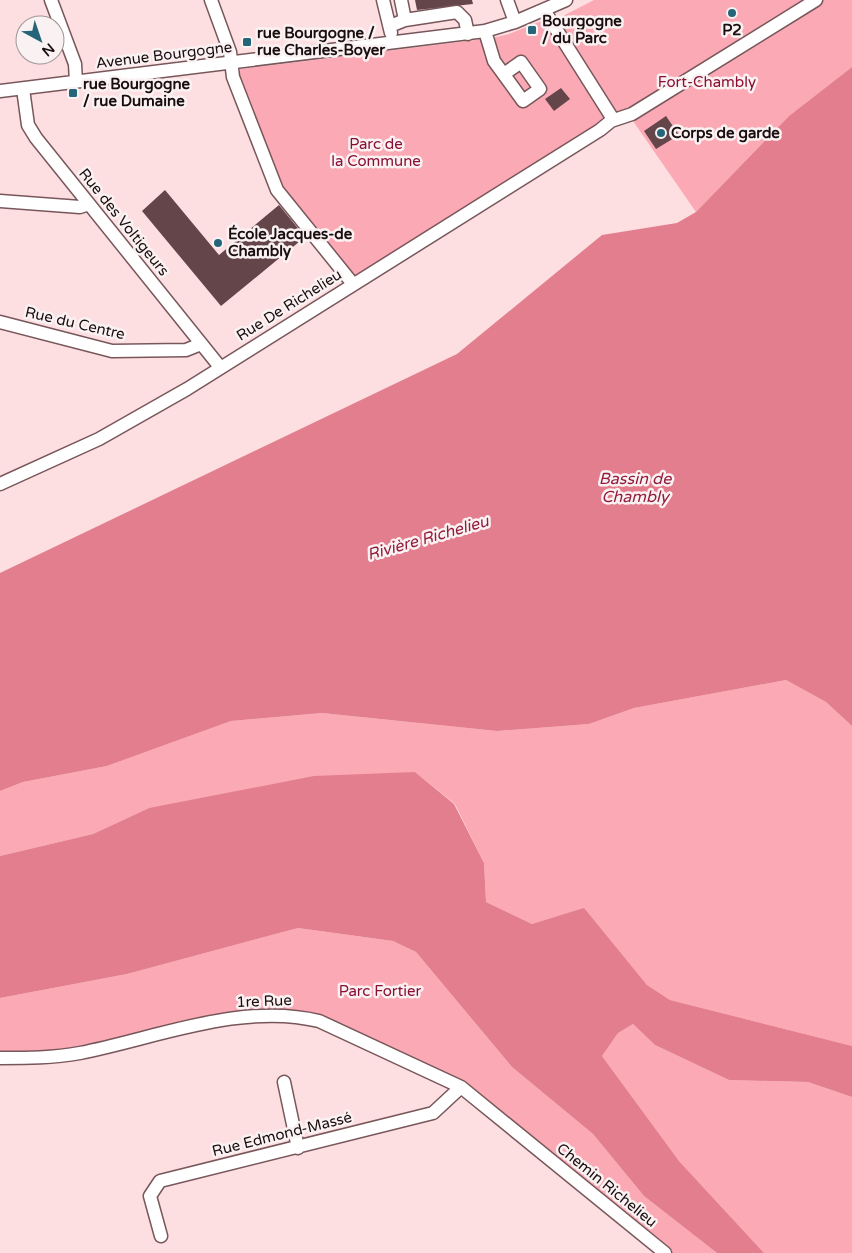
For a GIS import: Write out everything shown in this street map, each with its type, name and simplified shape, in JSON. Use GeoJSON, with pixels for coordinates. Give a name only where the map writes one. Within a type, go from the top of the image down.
{"type":"FeatureCollection","features":[{"type":"Feature","properties":{"kind":"street"},"geometry":{"type":"LineString","coordinates":[[51,0],[75,64],[76,82]]}},
{"type":"Feature","properties":{"kind":"street"},"geometry":{"type":"LineString","coordinates":[[212,0],[232,63],[233,77],[277,190],[353,284]]}},
{"type":"Feature","properties":{"kind":"street"},"geometry":{"type":"LineString","coordinates":[[383,0],[390,26],[392,43]]}},
{"type":"Feature","properties":{"kind":"street"},"geometry":{"type":"LineString","coordinates":[[400,0],[405,20]]}},
{"type":"Feature","properties":{"kind":"street"},"geometry":{"type":"LineString","coordinates":[[508,0],[515,22]]}},
{"type":"Feature","properties":{"kind":"street","name":"Avenue Bourgogne"},"geometry":{"type":"LineString","coordinates":[[0,91],[468,34],[515,22],[566,0]]}},
{"type":"Feature","properties":{"kind":"street","name":"Rue De Richelieu"},"geometry":{"type":"LineString","coordinates":[[0,484],[105,436],[205,378],[600,130],[611,121],[632,114],[816,0]]}},
{"type":"Feature","properties":{"kind":"street"},"geometry":{"type":"LineString","coordinates":[[544,10],[612,116],[611,121]]}},
{"type":"Feature","properties":{"kind":"street"},"geometry":{"type":"LineString","coordinates":[[390,26],[405,20],[457,12],[465,20],[468,34]]}},
{"type":"Feature","properties":{"kind":"street"},"geometry":{"type":"LineString","coordinates":[[485,31],[494,61],[504,74]]}},
{"type":"Feature","properties":{"kind":"street","name":"Rue des Voltigeurs"},"geometry":{"type":"LineString","coordinates":[[23,89],[28,125],[31,132],[220,367]]}},
{"type":"Feature","properties":{"kind":"street"},"geometry":{"type":"LineString","coordinates":[[0,201],[80,207],[89,204]]}},
{"type":"Feature","properties":{"kind":"street","name":"Rue du Centre"},"geometry":{"type":"LineString","coordinates":[[0,322],[112,351],[186,350],[201,344]]}},
{"type":"Feature","properties":{"kind":"street","name":"1re Rue"},"geometry":{"type":"LineString","coordinates":[[0,1058],[32,1058],[78,1053],[247,1015],[294,1015],[319,1021],[371,1043],[461,1087],[529,1142]]}},
{"type":"Feature","properties":{"kind":"street"},"geometry":{"type":"LineString","coordinates":[[284,1082],[298,1148]]}},
{"type":"Feature","properties":{"kind":"street","name":"Rue Edmond-Massé"},"geometry":{"type":"LineString","coordinates":[[161,1236],[150,1196],[160,1181],[433,1113],[461,1087]]}},
{"type":"Feature","properties":{"kind":"street","name":"Chemin Richelieu"},"geometry":{"type":"LineString","coordinates":[[529,1142],[664,1253]]}},
{"type":"Feature","properties":{"kind":"green space","name":"Fort-Chambly"},"geometry":{"type":"Polygon","coordinates":[[[594,0],[852,0],[852,67],[789,116],[696,212],[633,121],[620,121],[557,19],[594,0]]]}},
{"type":"Feature","properties":{"kind":"green space","name":"Parc de la Commune"},"geometry":{"type":"Polygon","coordinates":[[[549,18],[611,116],[353,284],[277,190],[233,70],[492,38],[509,34],[549,18]]]}},
{"type":"Feature","properties":{"kind":"green space"},"geometry":{"type":"Polygon","coordinates":[[[786,680],[826,702],[852,726],[852,1046],[670,1000],[647,985],[584,909],[532,924],[486,902],[484,863],[455,804],[415,772],[149,808],[93,834],[0,856],[0,791],[23,782],[107,766],[231,721],[322,713],[497,731],[589,724],[634,708],[786,680]]]}},
{"type":"Feature","properties":{"kind":"green space","name":"Parc Fortier"},"geometry":{"type":"Polygon","coordinates":[[[298,928],[393,941],[416,952],[512,1067],[593,1134],[644,1196],[717,1253],[668,1253],[475,1096],[317,1020],[261,1015],[78,1053],[0,1058],[0,998],[127,974],[298,928]]]}},
{"type":"Feature","properties":{"kind":"green space"},"geometry":{"type":"Polygon","coordinates":[[[633,1024],[655,1045],[729,1080],[808,1082],[852,1097],[852,1253],[764,1253],[679,1161],[602,1056],[618,1033],[633,1024]]]}},
{"type":"Feature","properties":{"kind":"water","name":"Bassin de Chambly"},"geometry":{"type":"Polygon","coordinates":[[[852,67],[852,726],[826,702],[786,680],[634,708],[589,724],[497,731],[322,713],[231,721],[107,766],[23,782],[0,791],[0,573],[457,354],[602,235],[677,223],[696,212],[789,116],[852,67]]]}},
{"type":"Feature","properties":{"kind":"water"},"geometry":{"type":"Polygon","coordinates":[[[415,772],[454,804],[484,863],[486,902],[532,924],[584,908],[647,985],[670,1000],[852,1046],[852,1097],[808,1082],[729,1080],[655,1045],[633,1024],[618,1033],[602,1056],[679,1161],[764,1253],[717,1253],[644,1196],[593,1134],[512,1067],[416,952],[393,941],[298,928],[127,974],[0,998],[0,856],[93,834],[149,808],[314,776],[415,772]]]}},
{"type":"Feature","properties":{"kind":"building"},"geometry":{"type":"Polygon","coordinates":[[[415,0],[472,0],[473,4],[417,10],[415,0]]]}},
{"type":"Feature","properties":{"kind":"building"},"geometry":{"type":"Polygon","coordinates":[[[561,88],[570,99],[554,111],[545,99],[561,88]]]}},
{"type":"Feature","properties":{"kind":"building","name":"Corps de garde"},"geometry":{"type":"Polygon","coordinates":[[[666,116],[679,135],[656,149],[644,131],[666,116]]]}},
{"type":"Feature","properties":{"kind":"building"},"geometry":{"type":"Polygon","coordinates":[[[165,190],[219,255],[279,205],[305,237],[221,306],[142,211],[165,190]]]}},
{"type":"Feature","properties":{"kind":"place","name":"P2"},"geometry":{"type":"Point","coordinates":[732,13]}},
{"type":"Feature","properties":{"kind":"place","name":"Bourgogne / du Parc"},"geometry":{"type":"Point","coordinates":[532,30]}},
{"type":"Feature","properties":{"kind":"place","name":"rue Bourgogne / rue Charles-Boyer"},"geometry":{"type":"Point","coordinates":[247,42]}},
{"type":"Feature","properties":{"kind":"place","name":"rue Bourgogne / rue Dumaine"},"geometry":{"type":"Point","coordinates":[73,93]}},
{"type":"Feature","properties":{"kind":"place","name":"Corps de garde"},"geometry":{"type":"Point","coordinates":[661,133]}},
{"type":"Feature","properties":{"kind":"place","name":"École Jacques-de Chambly"},"geometry":{"type":"Point","coordinates":[218,243]}},
{"type":"Feature","properties":{"kind":"water label","name":"Rivière Richelieu"},"geometry":{"type":"Point","coordinates":[428,538]}}]}
